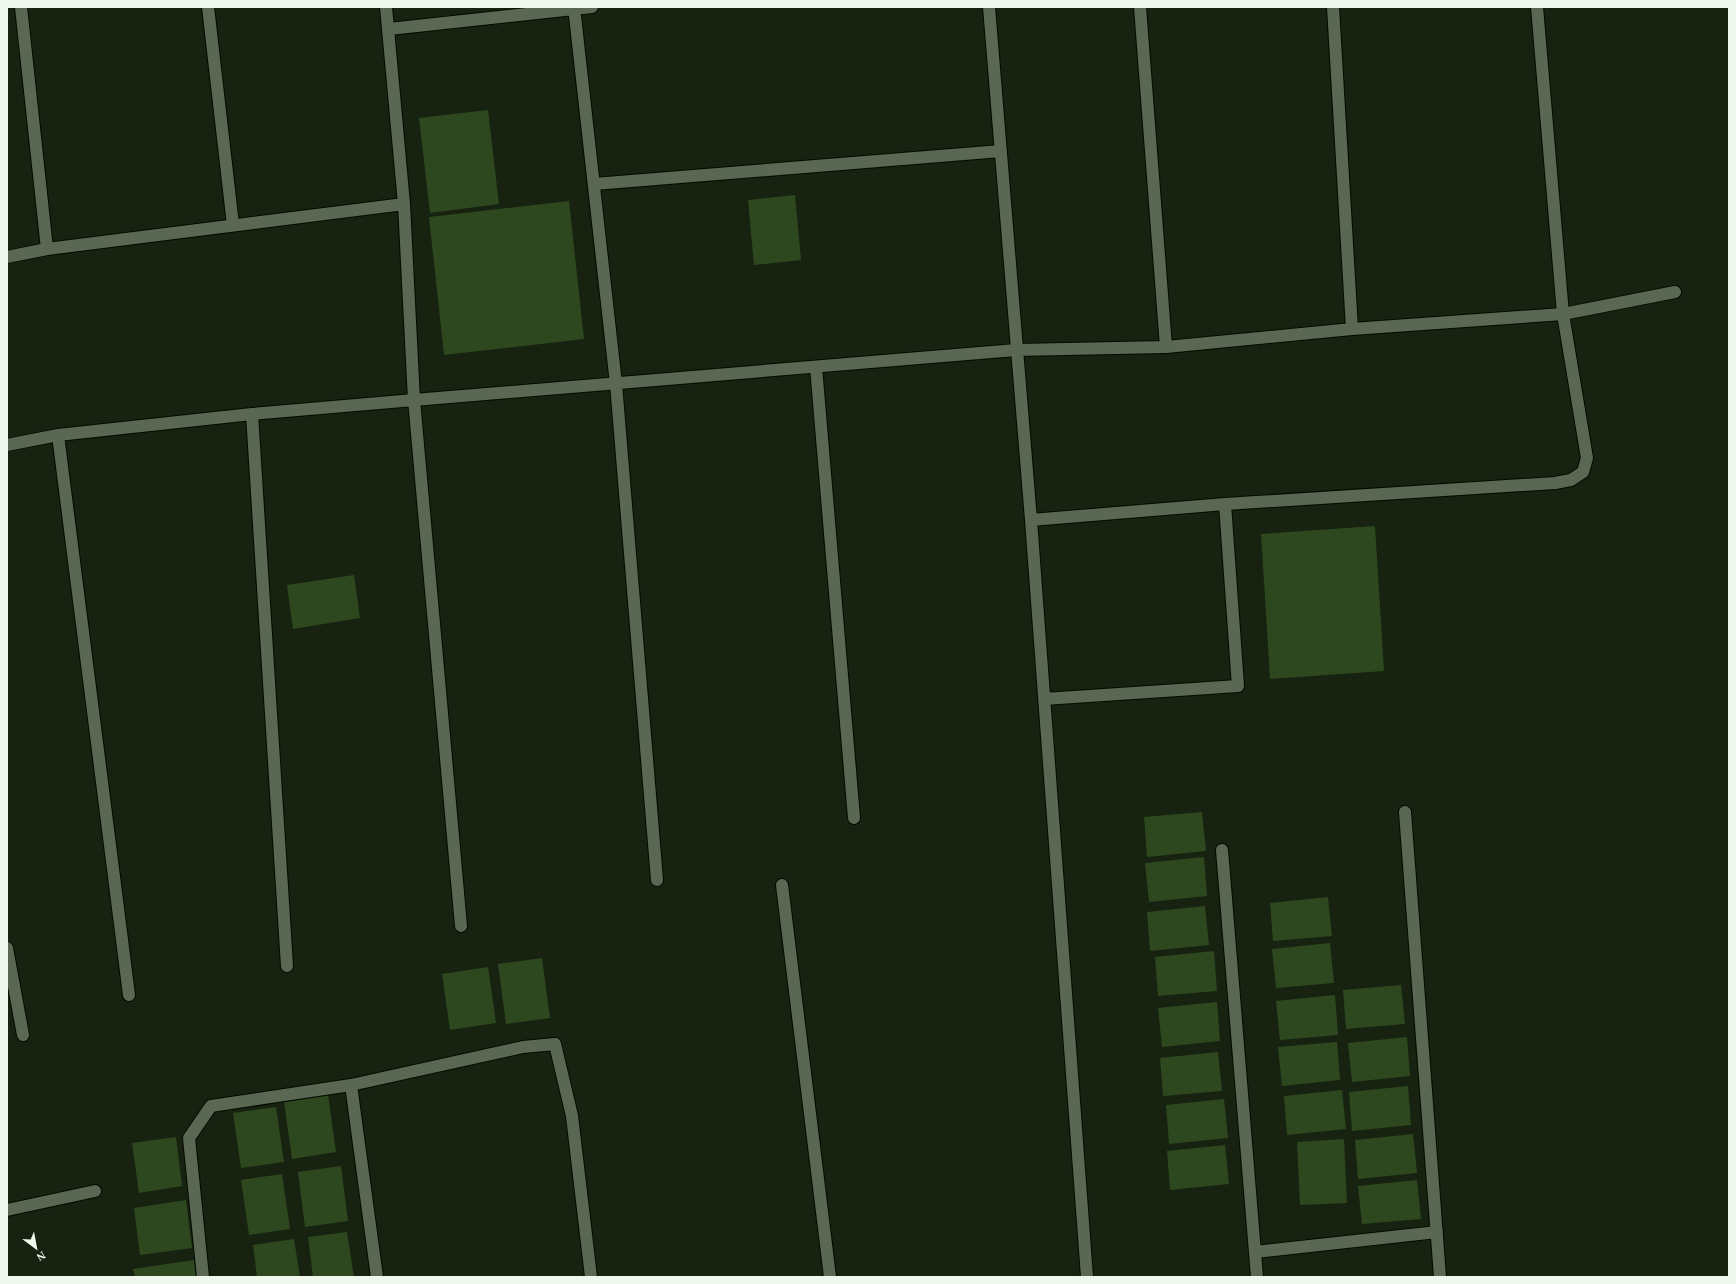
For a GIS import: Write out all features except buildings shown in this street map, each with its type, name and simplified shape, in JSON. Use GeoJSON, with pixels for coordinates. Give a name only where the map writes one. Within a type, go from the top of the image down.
{"type":"FeatureCollection","features":[{"type":"Feature","properties":{"kind":"street"},"geometry":{"type":"LineString","coordinates":[[22,7],[47,249]]}},
{"type":"Feature","properties":{"kind":"street"},"geometry":{"type":"LineString","coordinates":[[208,7],[233,225]]}},
{"type":"Feature","properties":{"kind":"street"},"geometry":{"type":"LineString","coordinates":[[386,7],[404,204],[414,400],[461,926]]}},
{"type":"Feature","properties":{"kind":"street"},"geometry":{"type":"LineString","coordinates":[[389,29],[592,7]]}},
{"type":"Feature","properties":{"kind":"street"},"geometry":{"type":"LineString","coordinates":[[990,7],[1016,350],[1031,520],[1087,1277]]}},
{"type":"Feature","properties":{"kind":"street"},"geometry":{"type":"LineString","coordinates":[[1140,7],[1166,347]]}},
{"type":"Feature","properties":{"kind":"street"},"geometry":{"type":"LineString","coordinates":[[1333,7],[1352,329]]}},
{"type":"Feature","properties":{"kind":"street"},"geometry":{"type":"LineString","coordinates":[[1031,520],[1226,504],[1555,483],[1571,480],[1583,472],[1587,458],[1563,314],[1537,7]]}},
{"type":"Feature","properties":{"kind":"street"},"geometry":{"type":"LineString","coordinates":[[574,8],[616,384],[657,880]]}},
{"type":"Feature","properties":{"kind":"street"},"geometry":{"type":"LineString","coordinates":[[594,184],[1001,151]]}},
{"type":"Feature","properties":{"kind":"street"},"geometry":{"type":"LineString","coordinates":[[7,257],[47,249],[404,204]]}},
{"type":"Feature","properties":{"kind":"street"},"geometry":{"type":"LineString","coordinates":[[7,445],[58,435],[252,414],[414,400],[1016,350],[1166,347],[1352,329],[1563,314],[1675,292]]}},
{"type":"Feature","properties":{"kind":"street"},"geometry":{"type":"LineString","coordinates":[[816,367],[854,818]]}},
{"type":"Feature","properties":{"kind":"street"},"geometry":{"type":"LineString","coordinates":[[252,414],[287,966]]}},
{"type":"Feature","properties":{"kind":"street"},"geometry":{"type":"LineString","coordinates":[[58,435],[128,995]]}},
{"type":"Feature","properties":{"kind":"street"},"geometry":{"type":"LineString","coordinates":[[1044,699],[1238,686],[1226,504]]}},
{"type":"Feature","properties":{"kind":"street"},"geometry":{"type":"LineString","coordinates":[[1405,812],[1440,1277]]}},
{"type":"Feature","properties":{"kind":"street"},"geometry":{"type":"LineString","coordinates":[[1222,850],[1257,1277]]}},
{"type":"Feature","properties":{"kind":"street"},"geometry":{"type":"LineString","coordinates":[[782,885],[830,1277]]}},
{"type":"Feature","properties":{"kind":"street"},"geometry":{"type":"LineString","coordinates":[[7,948],[23,1035]]}},
{"type":"Feature","properties":{"kind":"street"},"geometry":{"type":"LineString","coordinates":[[203,1277],[189,1138],[211,1106],[352,1085],[523,1047],[556,1044],[572,1116],[591,1277]]}},
{"type":"Feature","properties":{"kind":"street"},"geometry":{"type":"LineString","coordinates":[[352,1085],[377,1277]]}},
{"type":"Feature","properties":{"kind":"street"},"geometry":{"type":"LineString","coordinates":[[7,1210],[95,1192]]}},
{"type":"Feature","properties":{"kind":"street"},"geometry":{"type":"LineString","coordinates":[[1255,1252],[1437,1232]]}}]}
